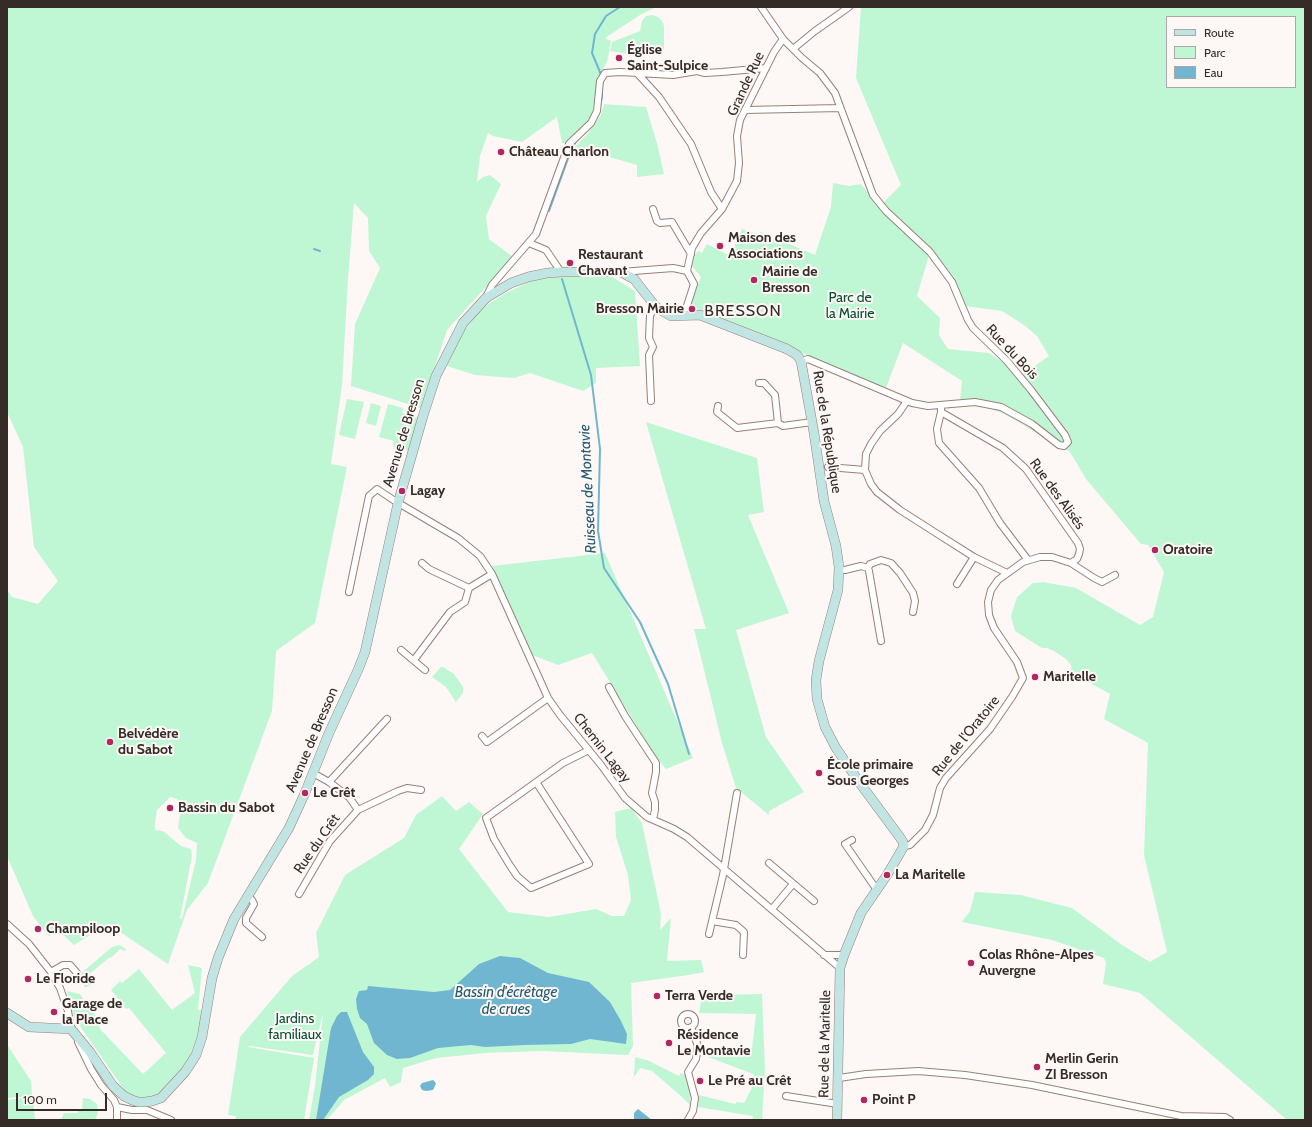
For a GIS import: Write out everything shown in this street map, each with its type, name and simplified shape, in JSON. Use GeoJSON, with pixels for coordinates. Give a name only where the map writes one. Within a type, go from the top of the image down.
{"type":"FeatureCollection","features":[{"type":"Feature","properties":{"kind":"street","name":"Rue du Bois"},"geometry":{"type":"LineString","coordinates":[[761,7],[783,39],[820,73],[835,93],[873,195],[886,211],[930,252],[952,282],[968,320],[973,328],[1007,361],[1065,435],[1068,442],[1064,446],[1059,445],[1032,424],[1015,413],[1001,407],[975,402],[928,406],[907,401],[814,361],[808,359],[801,361]]}},
{"type":"Feature","properties":{"kind":"street"},"geometry":{"type":"LineString","coordinates":[[793,49],[849,7]]}},
{"type":"Feature","properties":{"kind":"street","name":"Grande Rue"},"geometry":{"type":"LineString","coordinates":[[684,315],[694,284],[687,271],[692,248],[701,233],[722,209],[737,181],[739,163],[737,136],[740,120],[774,52],[783,39]]}},
{"type":"Feature","properties":{"kind":"street"},"geometry":{"type":"LineString","coordinates":[[486,298],[492,285],[530,243],[536,234],[569,144],[591,123],[597,111],[600,82],[605,73],[673,75],[697,71],[705,73],[766,68]]}},
{"type":"Feature","properties":{"kind":"street"},"geometry":{"type":"LineString","coordinates":[[637,73],[658,97],[690,144],[711,192],[722,209]]}},
{"type":"Feature","properties":{"kind":"street"},"geometry":{"type":"LineString","coordinates":[[745,110],[840,108]]}},
{"type":"Feature","properties":{"kind":"street"},"geometry":{"type":"LineString","coordinates":[[653,208],[657,221],[660,223],[672,222],[691,254]]}},
{"type":"Feature","properties":{"kind":"street"},"geometry":{"type":"LineString","coordinates":[[530,243],[546,250],[561,272]]}},
{"type":"Feature","properties":{"kind":"street"},"geometry":{"type":"LineString","coordinates":[[622,272],[673,268],[687,271]]}},
{"type":"Feature","properties":{"kind":"street","name":"Avenue de Bresson"},"geometry":{"type":"LineString","coordinates":[[74,1033],[113,1086],[124,1096],[138,1102],[152,1101],[161,1098],[185,1072],[196,1055],[202,1037],[212,978],[218,958],[234,920],[289,828],[365,652],[398,502],[427,403],[436,376],[464,323],[486,298],[517,281],[547,273],[622,272]]}},
{"type":"Feature","properties":{"kind":"street","name":"Rue de la République"},"geometry":{"type":"LineString","coordinates":[[622,272],[634,279],[656,308],[671,316],[700,315],[787,349],[797,355],[801,361],[824,501],[836,546],[839,570],[838,590],[819,661],[816,680],[817,699],[825,727],[836,748],[899,836],[904,846]]}},
{"type":"Feature","properties":{"kind":"street"},"geometry":{"type":"LineString","coordinates":[[651,401],[650,355],[653,347],[649,338],[650,315],[656,308]]}},
{"type":"Feature","properties":{"kind":"street"},"geometry":{"type":"LineString","coordinates":[[759,384],[764,383],[775,395],[778,424]]}},
{"type":"Feature","properties":{"kind":"street"},"geometry":{"type":"LineString","coordinates":[[907,401],[898,414],[880,431],[866,454],[865,470],[871,484],[877,492],[916,520],[974,557],[1007,573]]}},
{"type":"Feature","properties":{"kind":"street"},"geometry":{"type":"LineString","coordinates":[[941,405],[937,429],[939,443],[967,472],[979,488],[1000,523],[1028,560]]}},
{"type":"Feature","properties":{"kind":"street"},"geometry":{"type":"LineString","coordinates":[[718,406],[716,412],[737,428],[778,424],[783,426],[812,422]]}},
{"type":"Feature","properties":{"kind":"street","name":"Rue des Alisés"},"geometry":{"type":"LineString","coordinates":[[941,412],[1003,448],[1026,469],[1078,543],[1080,554],[1077,559],[1071,563]]}},
{"type":"Feature","properties":{"kind":"street"},"geometry":{"type":"LineString","coordinates":[[828,467],[865,470]]}},
{"type":"Feature","properties":{"kind":"street","name":"Chemin Lagay"},"geometry":{"type":"LineString","coordinates":[[349,592],[369,496],[377,489],[458,538],[480,556],[492,574],[548,698],[560,715],[590,750],[625,798],[636,809],[674,829],[687,838],[840,968]]}},
{"type":"Feature","properties":{"kind":"street"},"geometry":{"type":"LineString","coordinates":[[957,584],[974,557]]}},
{"type":"Feature","properties":{"kind":"street","name":"Rue de l'Oratoire"},"geometry":{"type":"LineString","coordinates":[[904,846],[910,845],[925,830],[933,815],[940,788],[946,778],[990,728],[1012,697],[1023,678],[1017,662],[994,628],[989,614],[988,602],[991,590],[998,580],[1028,560],[1040,557],[1052,557],[1071,563],[1102,582],[1115,575]]}},
{"type":"Feature","properties":{"kind":"street"},"geometry":{"type":"LineString","coordinates":[[868,568],[870,564],[881,560],[890,563],[900,573],[913,593],[915,601],[913,612]]}},
{"type":"Feature","properties":{"kind":"street"},"geometry":{"type":"LineString","coordinates":[[422,563],[429,569],[469,588]]}},
{"type":"Feature","properties":{"kind":"street"},"geometry":{"type":"LineString","coordinates":[[839,570],[861,566],[868,568]]}},
{"type":"Feature","properties":{"kind":"street"},"geometry":{"type":"LineString","coordinates":[[868,568],[870,571],[881,641]]}},
{"type":"Feature","properties":{"kind":"street"},"geometry":{"type":"LineString","coordinates":[[414,660],[450,612],[465,602],[469,588],[492,574]]}},
{"type":"Feature","properties":{"kind":"street"},"geometry":{"type":"LineString","coordinates":[[401,650],[426,670]]}},
{"type":"Feature","properties":{"kind":"street"},"geometry":{"type":"LineString","coordinates":[[609,687],[625,716],[656,763],[655,783],[652,793],[655,802],[653,819]]}},
{"type":"Feature","properties":{"kind":"street"},"geometry":{"type":"LineString","coordinates":[[482,736],[487,742],[548,698]]}},
{"type":"Feature","properties":{"kind":"street"},"geometry":{"type":"LineString","coordinates":[[329,782],[387,720]]}},
{"type":"Feature","properties":{"kind":"street"},"geometry":{"type":"LineString","coordinates":[[536,782],[589,864],[531,888],[517,876],[509,864],[494,839],[486,818],[536,782],[563,763],[590,750]]}},
{"type":"Feature","properties":{"kind":"street","name":"Rue du Crêt"},"geometry":{"type":"LineString","coordinates":[[312,773],[329,782],[349,797],[358,810]]}},
{"type":"Feature","properties":{"kind":"street","name":"Rue du Crêt"},"geometry":{"type":"LineString","coordinates":[[299,894],[330,841],[358,810],[398,791],[408,788],[421,790]]}},
{"type":"Feature","properties":{"kind":"street"},"geometry":{"type":"LineString","coordinates":[[709,934],[738,793]]}},
{"type":"Feature","properties":{"kind":"street"},"geometry":{"type":"LineString","coordinates":[[852,840],[845,844],[877,890]]}},
{"type":"Feature","properties":{"kind":"street"},"geometry":{"type":"LineString","coordinates":[[840,968],[857,922],[904,846]]}},
{"type":"Feature","properties":{"kind":"street"},"geometry":{"type":"LineString","coordinates":[[769,863],[814,901]]}},
{"type":"Feature","properties":{"kind":"street"},"geometry":{"type":"LineString","coordinates":[[772,909],[793,884]]}},
{"type":"Feature","properties":{"kind":"street"},"geometry":{"type":"LineString","coordinates":[[248,896],[254,904],[246,918],[246,923],[262,936]]}},
{"type":"Feature","properties":{"kind":"street"},"geometry":{"type":"LineString","coordinates":[[712,922],[736,925],[744,932],[743,955]]}},
{"type":"Feature","properties":{"kind":"street"},"geometry":{"type":"LineString","coordinates":[[7,924],[29,944],[51,972],[60,988],[78,1043],[87,1063],[101,1085],[114,1100],[117,1120]]}},
{"type":"Feature","properties":{"kind":"street"},"geometry":{"type":"LineString","coordinates":[[824,955],[844,955]]}},
{"type":"Feature","properties":{"kind":"street"},"geometry":{"type":"LineString","coordinates":[[51,972],[63,965],[70,965],[77,973]]}},
{"type":"Feature","properties":{"kind":"street","name":"Rue de la Maritelle"},"geometry":{"type":"LineString","coordinates":[[837,1120],[840,968]]}},
{"type":"Feature","properties":{"kind":"street"},"geometry":{"type":"LineString","coordinates":[[7,1013],[30,1027],[74,1033]]}},
{"type":"Feature","properties":{"kind":"street"},"geometry":{"type":"LineString","coordinates":[[688,1120],[693,1111],[695,1098],[688,1072],[696,1059],[698,1046],[691,1027]]}},
{"type":"Feature","properties":{"kind":"street"},"geometry":{"type":"LineString","coordinates":[[839,1078],[866,1074],[918,1071],[965,1075],[1032,1085],[1181,1116],[1225,1117],[1230,1120]]}},
{"type":"Feature","properties":{"kind":"street"},"geometry":{"type":"LineString","coordinates":[[786,1096],[838,1104]]}},
{"type":"Feature","properties":{"kind":"street"},"geometry":{"type":"LineString","coordinates":[[116,1107],[132,1110],[147,1110],[171,1120]]}},
{"type":"Feature","properties":{"kind":"green space"},"geometry":{"type":"Polygon","coordinates":[[[7,7],[656,7],[640,15],[605,38],[611,41],[607,62],[596,93],[590,125],[568,143],[562,143],[557,117],[522,142],[493,136],[488,133],[480,156],[477,182],[483,177],[490,175],[501,184],[486,216],[489,239],[513,257],[447,330],[421,408],[351,386],[355,324],[380,268],[369,251],[368,218],[354,203],[342,385],[331,464],[347,467],[315,623],[276,651],[272,711],[208,883],[187,910],[168,964],[108,924],[74,945],[60,932],[48,936],[33,916],[7,856],[7,590],[12,597],[38,604],[58,581],[34,547],[23,447],[7,412],[7,7]],[[170,797],[157,810],[155,830],[163,831],[181,846],[191,849],[192,856],[180,918],[182,919],[196,860],[197,843],[186,838],[178,828],[181,807],[177,799],[170,797]]]}},
{"type":"Feature","properties":{"kind":"green space","name":"Parc de la Mairie"},"geometry":{"type":"Polygon","coordinates":[[[861,7],[1305,7],[1305,1120],[1287,1120],[1140,993],[1103,984],[1106,963],[1104,958],[1052,940],[962,922],[970,911],[975,892],[1021,895],[1072,908],[1122,945],[1150,962],[1167,952],[1144,855],[1148,743],[1104,719],[1110,694],[1072,673],[1071,665],[1066,659],[1054,651],[1047,648],[1042,648],[1015,631],[1011,616],[1017,597],[1033,583],[1043,582],[1076,588],[1140,625],[1153,617],[1164,572],[1148,545],[1141,544],[1086,479],[1070,452],[1006,415],[985,406],[960,401],[962,381],[903,343],[886,388],[689,306],[701,277],[692,266],[693,258],[698,251],[702,253],[707,244],[730,256],[742,229],[758,234],[761,232],[815,255],[831,207],[833,183],[849,186],[861,184],[879,207],[901,185],[856,78],[861,7]],[[929,255],[917,296],[940,318],[939,335],[948,349],[989,353],[1022,375],[1049,356],[1037,336],[1024,325],[1002,311],[965,306],[955,281],[929,255]]]}},
{"type":"Feature","properties":{"kind":"green space"},"geometry":{"type":"Polygon","coordinates":[[[652,15],[658,17],[664,26],[664,50],[641,50],[641,56],[610,51],[612,42],[640,31],[642,21],[646,16],[652,15]]]}},
{"type":"Feature","properties":{"kind":"green space"},"geometry":{"type":"Polygon","coordinates":[[[604,104],[646,107],[657,143],[664,174],[637,177],[637,165],[575,147],[589,132],[601,115],[604,104]]]}},
{"type":"Feature","properties":{"kind":"green space"},"geometry":{"type":"Polygon","coordinates":[[[606,273],[635,291],[640,366],[596,368],[596,383],[583,391],[530,373],[514,378],[475,375],[447,366],[461,335],[480,310],[504,294],[531,281],[570,274],[606,273]]]}},
{"type":"Feature","properties":{"kind":"green space"},"geometry":{"type":"Polygon","coordinates":[[[347,399],[364,402],[355,439],[339,435],[347,399]]]}},
{"type":"Feature","properties":{"kind":"green space"},"geometry":{"type":"Polygon","coordinates":[[[371,403],[381,406],[376,426],[366,423],[371,403]]]}},
{"type":"Feature","properties":{"kind":"green space"},"geometry":{"type":"Polygon","coordinates":[[[388,404],[403,408],[402,413],[418,418],[409,451],[393,447],[394,441],[379,437],[388,404]]]}},
{"type":"Feature","properties":{"kind":"green space"},"geometry":{"type":"Polygon","coordinates":[[[646,422],[757,458],[764,512],[748,515],[789,613],[736,630],[766,737],[804,792],[769,811],[769,815],[736,788],[722,743],[694,629],[706,629],[646,422]]]}},
{"type":"Feature","properties":{"kind":"green space"},"geometry":{"type":"Polygon","coordinates":[[[605,553],[693,758],[666,769],[654,754],[592,653],[558,665],[532,655],[492,566],[605,553]]]}},
{"type":"Feature","properties":{"kind":"green space"},"geometry":{"type":"Polygon","coordinates":[[[441,667],[454,674],[463,687],[463,693],[456,702],[446,687],[432,677],[441,667]]]}},
{"type":"Feature","properties":{"kind":"green space","name":"Jardins familiaux"},"geometry":{"type":"Polygon","coordinates":[[[442,796],[456,811],[469,802],[483,814],[459,849],[508,912],[549,917],[596,909],[612,916],[624,916],[631,900],[628,875],[616,837],[615,812],[631,808],[642,823],[661,914],[660,930],[671,918],[667,961],[701,960],[704,972],[631,983],[633,1046],[628,1055],[542,1051],[485,1053],[436,1058],[403,1068],[401,1082],[390,1087],[385,1078],[344,1100],[327,1120],[309,1120],[315,1086],[323,1013],[313,1055],[250,1046],[248,1047],[314,1058],[304,1120],[235,1120],[236,1116],[228,1115],[240,1037],[292,976],[319,957],[316,933],[345,875],[404,838],[416,815],[442,796]]]}},
{"type":"Feature","properties":{"kind":"green space"},"geometry":{"type":"Polygon","coordinates":[[[119,945],[126,949],[125,951],[120,949],[111,958],[110,957],[87,976],[92,984],[85,988],[80,974],[112,947],[119,945]]]}},
{"type":"Feature","properties":{"kind":"green space"},"geometry":{"type":"Polygon","coordinates":[[[188,965],[202,968],[198,1010],[204,1011],[187,1066],[163,1093],[151,1098],[136,1098],[125,1091],[74,1017],[67,991],[80,994],[98,1019],[100,1029],[143,1074],[166,1053],[129,1008],[126,1009],[111,990],[120,981],[122,983],[139,969],[172,1010],[195,993],[188,965]]]}},
{"type":"Feature","properties":{"kind":"green space"},"geometry":{"type":"Polygon","coordinates":[[[762,994],[765,1070],[762,1120],[752,1120],[753,1116],[698,1107],[699,1095],[735,1104],[737,1102],[744,1103],[754,1084],[753,1074],[703,1055],[705,1047],[738,1050],[739,1048],[752,1048],[756,1014],[699,1013],[702,995],[762,994]]]}},
{"type":"Feature","properties":{"kind":"green space"},"geometry":{"type":"Polygon","coordinates":[[[8,1046],[31,1081],[32,1096],[7,1098],[8,1046]]]}},
{"type":"Feature","properties":{"kind":"green space"},"geometry":{"type":"Polygon","coordinates":[[[635,1057],[647,1060],[679,1076],[681,1073],[685,1075],[690,1090],[690,1105],[652,1071],[640,1068],[634,1077],[633,1095],[635,1057]]]}},
{"type":"Feature","properties":{"kind":"green space"},"geometry":{"type":"Polygon","coordinates":[[[33,1097],[35,1120],[7,1120],[7,1100],[33,1097]]]}},
{"type":"Feature","properties":{"kind":"green space"},"geometry":{"type":"Polygon","coordinates":[[[83,1098],[90,1099],[97,1104],[98,1113],[95,1120],[61,1120],[64,1113],[78,1113],[78,1110],[82,1110],[83,1098]]]}},
{"type":"Feature","properties":{"kind":"water","name":"Bassin d'écrêtage de crues"},"geometry":{"type":"Polygon","coordinates":[[[500,956],[520,958],[548,973],[589,982],[610,1002],[627,1034],[626,1044],[590,1039],[571,1044],[485,1047],[471,1045],[438,1048],[410,1058],[397,1059],[387,1055],[374,1043],[367,1024],[360,1018],[357,1009],[356,999],[359,991],[367,990],[368,986],[434,992],[450,990],[479,964],[500,956]]]}},
{"type":"Feature","properties":{"kind":"water"},"geometry":{"type":"Polygon","coordinates":[[[341,1012],[347,1012],[363,1052],[374,1067],[374,1074],[368,1080],[339,1097],[323,1120],[316,1120],[331,1028],[337,1016],[341,1012]]]}},
{"type":"Feature","properties":{"kind":"water"},"geometry":{"type":"Polygon","coordinates":[[[433,1080],[436,1083],[433,1090],[422,1090],[420,1086],[422,1083],[433,1080]]]}},
{"type":"Feature","properties":{"kind":"water"},"geometry":{"type":"Polygon","coordinates":[[[638,1109],[652,1120],[634,1120],[634,1113],[638,1109]]]}},
{"type":"Feature","properties":{"kind":"waterway","name":"Ruisseau de Montavie"},"geometry":{"type":"LineString","coordinates":[[601,76],[592,53],[595,34],[606,16],[620,7]]}},
{"type":"Feature","properties":{"kind":"waterway","name":"Ruisseau de Montavie"},"geometry":{"type":"LineString","coordinates":[[600,106],[602,91]]}},
{"type":"Feature","properties":{"kind":"waterway","name":"Ruisseau de Montavie"},"geometry":{"type":"LineString","coordinates":[[549,211],[570,153],[576,141]]}},
{"type":"Feature","properties":{"kind":"waterway"},"geometry":{"type":"LineString","coordinates":[[314,249],[320,251]]}},
{"type":"Feature","properties":{"kind":"waterway","name":"Ruisseau de Montavie"},"geometry":{"type":"LineString","coordinates":[[562,279],[591,375],[600,449],[598,531],[604,568],[640,622],[668,684],[689,754]]}},
{"type":"Feature","properties":{"kind":"place","name":"Église Saint-Sulpice"},"geometry":{"type":"Point","coordinates":[619,58]}},
{"type":"Feature","properties":{"kind":"place","name":"Château Charlon"},"geometry":{"type":"Point","coordinates":[501,152]}},
{"type":"Feature","properties":{"kind":"place","name":"Maison des Associations"},"geometry":{"type":"Point","coordinates":[720,246]}},
{"type":"Feature","properties":{"kind":"place","name":"Restaurant Chavant"},"geometry":{"type":"Point","coordinates":[570,263]}},
{"type":"Feature","properties":{"kind":"place","name":"Mairie de Bresson"},"geometry":{"type":"Point","coordinates":[754,280]}},
{"type":"Feature","properties":{"kind":"place","name":"Bresson Mairie"},"geometry":{"type":"Point","coordinates":[692,309]}},
{"type":"Feature","properties":{"kind":"place","name":"Lagay"},"geometry":{"type":"Point","coordinates":[402,491]}},
{"type":"Feature","properties":{"kind":"place","name":"Oratoire"},"geometry":{"type":"Point","coordinates":[1155,550]}},
{"type":"Feature","properties":{"kind":"place","name":"Maritelle"},"geometry":{"type":"Point","coordinates":[1035,677]}},
{"type":"Feature","properties":{"kind":"place","name":"Belvédère du Sabot"},"geometry":{"type":"Point","coordinates":[110,742]}},
{"type":"Feature","properties":{"kind":"place","name":"École primaire Sous Georges"},"geometry":{"type":"Point","coordinates":[819,773]}},
{"type":"Feature","properties":{"kind":"place","name":"Le Crêt"},"geometry":{"type":"Point","coordinates":[305,793]}},
{"type":"Feature","properties":{"kind":"place","name":"Bassin du Sabot"},"geometry":{"type":"Point","coordinates":[170,808]}},
{"type":"Feature","properties":{"kind":"place","name":"La Maritelle"},"geometry":{"type":"Point","coordinates":[887,875]}},
{"type":"Feature","properties":{"kind":"place","name":"Champiloop"},"geometry":{"type":"Point","coordinates":[38,929]}},
{"type":"Feature","properties":{"kind":"place","name":"Colas Rhône-Alpes Auvergne"},"geometry":{"type":"Point","coordinates":[971,963]}},
{"type":"Feature","properties":{"kind":"place","name":"Le Floride"},"geometry":{"type":"Point","coordinates":[28,979]}},
{"type":"Feature","properties":{"kind":"place","name":"Terra Verde"},"geometry":{"type":"Point","coordinates":[657,996]}},
{"type":"Feature","properties":{"kind":"place","name":"Garage de la Place"},"geometry":{"type":"Point","coordinates":[54,1012]}},
{"type":"Feature","properties":{"kind":"place","name":"Résidence Le Montavie"},"geometry":{"type":"Point","coordinates":[669,1043]}},
{"type":"Feature","properties":{"kind":"place","name":"Merlin Gerin ZI Bresson"},"geometry":{"type":"Point","coordinates":[1037,1067]}},
{"type":"Feature","properties":{"kind":"place","name":"Le Pré au Crêt"},"geometry":{"type":"Point","coordinates":[700,1081]}},
{"type":"Feature","properties":{"kind":"place","name":"Point P"},"geometry":{"type":"Point","coordinates":[864,1100]}},
{"type":"Feature","properties":{"kind":"district","name":"BRESSON"},"geometry":{"type":"Point","coordinates":[743,311]}}]}
